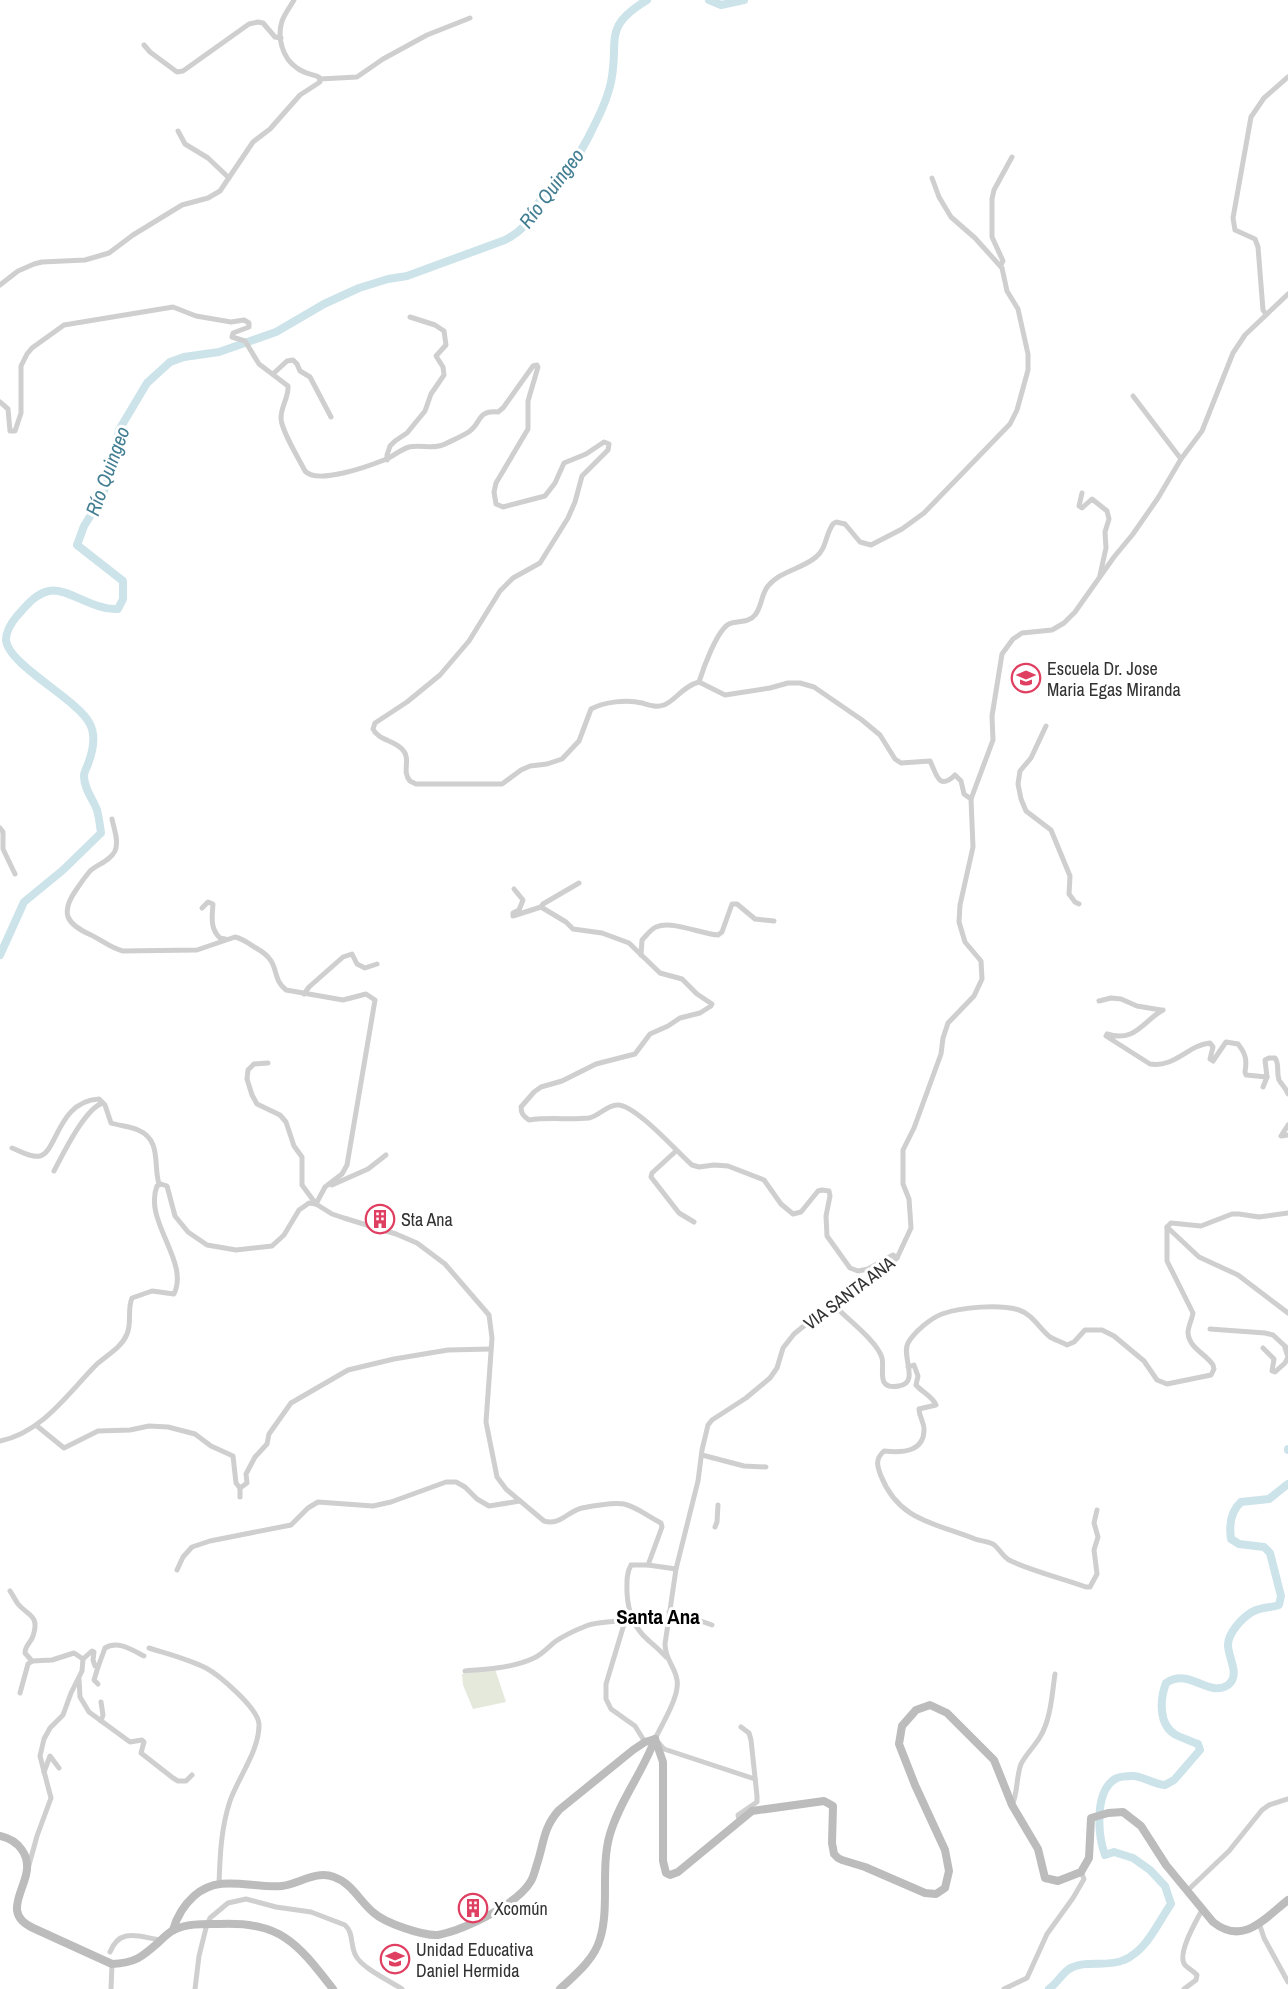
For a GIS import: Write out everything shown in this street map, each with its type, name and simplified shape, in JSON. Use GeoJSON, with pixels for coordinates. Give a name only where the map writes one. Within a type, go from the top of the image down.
{"type":"FeatureCollection","features":[{"type":"Feature","properties":{"kind":"street"},"geometry":{"type":"LineString","coordinates":[[294,0],[283,19],[281,38],[285,55],[300,70],[320,79],[357,77],[427,34],[470,18]]}},
{"type":"Feature","properties":{"kind":"street"},"geometry":{"type":"LineString","coordinates":[[144,45],[177,72],[183,71],[221,42],[253,22],[263,23],[275,37],[281,38]]}},
{"type":"Feature","properties":{"kind":"street"},"geometry":{"type":"LineString","coordinates":[[1266,314],[1263,310],[1261,269],[1255,239],[1235,230],[1233,218],[1251,117],[1264,98],[1288,77]]}},
{"type":"Feature","properties":{"kind":"street"},"geometry":{"type":"LineString","coordinates":[[0,285],[34,264],[85,260],[110,253],[133,235],[182,205],[208,198],[220,191],[253,142],[270,129],[300,95],[320,83],[320,79]]}},
{"type":"Feature","properties":{"kind":"street"},"geometry":{"type":"LineString","coordinates":[[178,131],[185,144],[208,158],[229,178]]}},
{"type":"Feature","properties":{"kind":"street"},"geometry":{"type":"LineString","coordinates":[[0,402],[9,412],[10,430],[15,431],[21,413],[23,360],[32,348],[64,326],[173,307],[196,316],[231,322],[248,321],[249,327],[233,333],[232,336],[245,342],[259,364],[288,386],[281,422],[308,474],[316,476],[342,473],[387,459],[412,446],[442,446],[471,430],[483,414],[491,411],[498,412],[503,408],[535,365],[538,367],[528,401],[528,429],[496,483],[494,492],[496,504],[503,507],[545,496],[555,483],[564,464],[586,454],[604,442],[609,444],[608,450],[582,476],[576,502],[540,563],[513,578],[500,591],[469,641],[440,675],[407,702],[375,723],[373,729],[376,735],[402,749],[407,757],[405,771],[410,781],[416,784],[502,784],[530,766],[562,759],[579,741],[591,709],[599,705],[629,702],[640,702],[652,706],[666,704],[679,692],[699,682],[709,653],[723,629],[727,625],[749,620],[754,616],[771,583],[818,556],[825,546],[832,524],[836,522],[844,524],[863,544],[871,545],[881,541],[928,509],[1010,424],[1017,410],[1029,361],[1018,309],[1007,291],[1001,265],[1003,261],[992,237],[992,199],[994,190],[1012,157]]}},
{"type":"Feature","properties":{"kind":"street"},"geometry":{"type":"LineString","coordinates":[[932,178],[942,203],[951,217],[1001,265]]}},
{"type":"Feature","properties":{"kind":"street"},"geometry":{"type":"LineString","coordinates":[[1098,582],[1202,431],[1233,353],[1245,334],[1288,294]]}},
{"type":"Feature","properties":{"kind":"street"},"geometry":{"type":"LineString","coordinates":[[387,459],[390,446],[407,433],[421,416],[431,394],[444,375],[443,367],[436,356],[446,345],[444,331],[435,325],[410,317]]}},
{"type":"Feature","properties":{"kind":"street"},"geometry":{"type":"LineString","coordinates":[[273,373],[287,361],[293,360],[300,371],[310,377],[331,417]]}},
{"type":"Feature","properties":{"kind":"street"},"geometry":{"type":"LineString","coordinates":[[1133,396],[1181,459]]}},
{"type":"Feature","properties":{"kind":"street"},"geometry":{"type":"LineString","coordinates":[[1082,493],[1079,506],[1082,508],[1092,499],[1107,511],[1109,519],[1105,532],[1106,548],[1098,582]]}},
{"type":"Feature","properties":{"kind":"street","name":"VIA SANTA ANA"},"geometry":{"type":"LineString","coordinates":[[655,1739],[674,1701],[677,1683],[668,1661],[665,1644],[676,1569],[698,1481],[706,1431],[712,1420],[763,1385],[777,1368],[783,1348],[789,1340],[810,1321],[836,1307],[897,1258],[911,1228],[909,1199],[903,1185],[903,1150],[914,1128],[941,1054],[948,1023],[974,996],[982,979],[981,961],[965,942],[959,922],[960,905],[973,847],[971,799],[993,740],[992,716],[1002,654],[1013,639],[1022,633],[1052,630],[1064,623],[1098,582]]}},
{"type":"Feature","properties":{"kind":"street"},"geometry":{"type":"LineString","coordinates":[[699,682],[725,695],[788,683],[800,683],[814,687],[880,735],[895,759],[908,764],[930,761],[936,777],[941,781],[946,781],[955,775],[961,781],[964,794],[971,799]]}},
{"type":"Feature","properties":{"kind":"street"},"geometry":{"type":"LineString","coordinates":[[1046,726],[1031,758],[1020,771],[1018,784],[1026,811],[1051,830],[1070,876],[1069,894],[1079,904]]}},
{"type":"Feature","properties":{"kind":"street"},"geometry":{"type":"LineString","coordinates":[[112,819],[117,838],[115,850],[110,858],[91,871],[72,896],[67,904],[66,916],[70,922],[112,948],[123,951],[197,950],[227,939],[241,938],[271,958],[281,986],[286,990],[343,1000],[366,994],[375,1000],[347,1165],[342,1174],[325,1187],[316,1204]]}},
{"type":"Feature","properties":{"kind":"street"},"geometry":{"type":"LineString","coordinates":[[0,828],[3,832],[3,849],[15,874]]}},
{"type":"Feature","properties":{"kind":"street"},"geometry":{"type":"LineString","coordinates":[[514,889],[524,900],[513,916],[541,907],[579,883]]}},
{"type":"Feature","properties":{"kind":"street"},"geometry":{"type":"LineString","coordinates":[[202,908],[208,902],[213,904],[213,929],[220,938],[227,939]]}},
{"type":"Feature","properties":{"kind":"street"},"geometry":{"type":"LineString","coordinates":[[641,956],[642,940],[654,928],[662,926],[687,928],[718,935],[722,932],[732,904],[736,904],[755,919],[774,921]]}},
{"type":"Feature","properties":{"kind":"street"},"geometry":{"type":"LineString","coordinates":[[541,907],[566,922],[573,929],[603,933],[629,943],[660,973],[682,979],[697,994],[711,1002],[711,1006],[700,1013],[680,1018],[650,1034],[635,1054],[596,1064],[534,1092],[521,1107],[521,1112],[529,1120],[586,1118],[600,1114],[616,1104],[623,1105],[638,1114],[692,1165],[699,1167],[728,1166],[764,1180],[781,1204],[793,1214],[801,1212],[818,1191],[829,1191],[826,1236],[850,1269],[868,1269],[893,1255],[897,1258]]}},
{"type":"Feature","properties":{"kind":"street"},"geometry":{"type":"LineString","coordinates":[[304,994],[343,957],[352,954],[357,964],[364,968],[376,964]]}},
{"type":"Feature","properties":{"kind":"street"},"geometry":{"type":"LineString","coordinates":[[1099,1001],[1111,998],[1121,999],[1137,1006],[1163,1010],[1143,1028],[1117,1036],[1107,1034],[1106,1036],[1150,1064],[1169,1063],[1203,1044],[1210,1043],[1212,1061],[1226,1042],[1238,1044],[1245,1053],[1246,1076],[1267,1077]]}},
{"type":"Feature","properties":{"kind":"street"},"geometry":{"type":"LineString","coordinates":[[1263,1087],[1267,1077],[1265,1060],[1275,1058],[1278,1063],[1280,1080],[1288,1094]]}},
{"type":"Feature","properties":{"kind":"street"},"geometry":{"type":"LineString","coordinates":[[268,1063],[254,1064],[248,1070],[252,1095],[257,1104],[280,1115],[286,1122],[294,1146],[302,1157],[302,1185],[316,1204],[332,1214],[376,1227],[417,1243],[445,1264],[489,1315],[492,1338],[485,1410],[493,1463],[500,1483],[544,1521],[550,1523],[580,1508],[615,1503],[624,1504],[662,1523],[648,1565]]}},
{"type":"Feature","properties":{"kind":"street"},"geometry":{"type":"LineString","coordinates":[[0,1441],[37,1426],[95,1366],[126,1338],[129,1332],[132,1298],[152,1291],[174,1294],[178,1278],[172,1254],[155,1210],[154,1195],[159,1184],[155,1147],[151,1139],[136,1129],[111,1123],[107,1109],[99,1099],[82,1102],[63,1121],[47,1152],[41,1156],[32,1156],[12,1148]]}},
{"type":"Feature","properties":{"kind":"street"},"geometry":{"type":"LineString","coordinates":[[54,1171],[78,1128],[97,1105],[103,1103]]}},
{"type":"Feature","properties":{"kind":"street"},"geometry":{"type":"LineString","coordinates":[[1288,1125],[1281,1136],[1288,1135]]}},
{"type":"Feature","properties":{"kind":"street"},"geometry":{"type":"LineString","coordinates":[[676,1151],[652,1173],[651,1177],[679,1213],[694,1222]]}},
{"type":"Feature","properties":{"kind":"street"},"geometry":{"type":"LineString","coordinates":[[325,1187],[368,1168],[386,1155]]}},
{"type":"Feature","properties":{"kind":"street"},"geometry":{"type":"LineString","coordinates":[[159,1184],[167,1186],[176,1216],[196,1239],[207,1245],[236,1250],[272,1246],[284,1235],[303,1206],[309,1203],[316,1204]]}},
{"type":"Feature","properties":{"kind":"street"},"geometry":{"type":"LineString","coordinates":[[836,1307],[878,1350],[883,1359],[884,1381],[893,1386],[905,1384],[910,1376],[907,1346],[909,1341],[929,1322],[941,1314],[984,1306],[1020,1310],[1051,1337],[1067,1345],[1074,1342],[1085,1330],[1102,1330],[1114,1336],[1144,1360],[1157,1380],[1167,1384],[1211,1375],[1213,1365],[1195,1347],[1189,1337],[1188,1330],[1193,1313],[1167,1261],[1167,1227],[1171,1223],[1202,1226],[1232,1214],[1259,1217],[1288,1213]]}},
{"type":"Feature","properties":{"kind":"street"},"geometry":{"type":"LineString","coordinates":[[1167,1227],[1199,1257],[1238,1275],[1288,1313]]}},
{"type":"Feature","properties":{"kind":"street"},"geometry":{"type":"LineString","coordinates":[[1210,1329],[1273,1335],[1287,1348],[1288,1357],[1275,1372],[1272,1371],[1274,1359],[1263,1348]]}},
{"type":"Feature","properties":{"kind":"street"},"geometry":{"type":"LineString","coordinates":[[240,1488],[247,1484],[246,1474],[255,1457],[267,1444],[269,1434],[291,1402],[348,1370],[448,1350],[491,1349]]}},
{"type":"Feature","properties":{"kind":"street"},"geometry":{"type":"LineString","coordinates":[[908,1367],[914,1365],[918,1376],[916,1385],[936,1404],[919,1409],[924,1426],[922,1441],[917,1448],[902,1452],[884,1451],[878,1458],[877,1465],[894,1500],[915,1518],[951,1529],[979,1541],[994,1544],[1006,1559],[1090,1587],[1096,1574],[1094,1550],[1098,1537],[1094,1523],[1096,1510]]}},
{"type":"Feature","properties":{"kind":"street"},"geometry":{"type":"LineString","coordinates":[[37,1426],[64,1448],[103,1430],[130,1430],[159,1425],[195,1434],[211,1446],[233,1456],[240,1497]]}},
{"type":"Feature","properties":{"kind":"street"},"geometry":{"type":"LineString","coordinates":[[702,1455],[744,1466],[766,1467]]}},
{"type":"Feature","properties":{"kind":"street"},"geometry":{"type":"LineString","coordinates":[[177,1570],[183,1557],[192,1547],[210,1541],[291,1525],[308,1508],[318,1502],[372,1506],[391,1502],[446,1482],[456,1482],[465,1487],[477,1499],[489,1506],[520,1501]]}},
{"type":"Feature","properties":{"kind":"street"},"geometry":{"type":"LineString","coordinates":[[715,1527],[718,1505]]}},
{"type":"Feature","properties":{"kind":"street"},"geometry":{"type":"LineString","coordinates":[[668,1661],[662,1652],[643,1636],[631,1617],[627,1598],[627,1573],[631,1565],[676,1569]]}},
{"type":"Feature","properties":{"kind":"street"},"geometry":{"type":"LineString","coordinates":[[10,1591],[16,1603],[33,1617],[35,1622],[33,1634],[25,1648],[25,1653],[32,1661]]}},
{"type":"Feature","properties":{"kind":"street"},"geometry":{"type":"LineString","coordinates":[[669,1612],[712,1625]]}},
{"type":"Feature","properties":{"kind":"street"},"geometry":{"type":"LineString","coordinates":[[465,1671],[501,1668],[523,1662],[534,1658],[555,1641],[586,1626],[625,1621],[631,1617]]}},
{"type":"Feature","properties":{"kind":"street"},"geometry":{"type":"LineString","coordinates":[[625,1621],[606,1684],[606,1699],[611,1709],[635,1726],[645,1742]]}},
{"type":"Feature","properties":{"kind":"street"},"geometry":{"type":"LineString","coordinates":[[98,1684],[94,1680],[105,1648],[108,1646],[121,1646],[144,1656]]}},
{"type":"Feature","properties":{"kind":"street"},"geometry":{"type":"LineString","coordinates":[[149,1648],[189,1661],[214,1673],[244,1700],[259,1720],[252,1754],[234,1791],[226,1815],[221,1841],[219,1884]]}},
{"type":"Feature","properties":{"kind":"street"},"geometry":{"type":"LineString","coordinates":[[83,1659],[92,1651],[94,1652],[93,1663],[98,1666]]}},
{"type":"Feature","properties":{"kind":"street"},"geometry":{"type":"LineString","coordinates":[[20,1693],[28,1664],[32,1661],[52,1660],[74,1653],[83,1659],[84,1666],[63,1714],[50,1728],[44,1739],[40,1756],[51,1798],[16,1904],[24,1923],[112,1964],[136,1960],[173,1930],[190,1925],[250,1925],[276,1931],[301,1951],[333,1989]]}},
{"type":"Feature","properties":{"kind":"street"},"geometry":{"type":"LineString","coordinates":[[1012,1805],[1020,1767],[1040,1737],[1048,1714],[1054,1674]]}},
{"type":"Feature","properties":{"kind":"street"},"geometry":{"type":"LineString","coordinates":[[78,1678],[80,1697],[89,1712],[130,1742],[142,1740],[144,1742],[141,1753],[173,1778],[186,1781],[192,1775]]}},
{"type":"Feature","properties":{"kind":"street"},"geometry":{"type":"LineString","coordinates":[[101,1702],[103,1714],[101,1721]]}},
{"type":"Feature","properties":{"kind":"street"},"geometry":{"type":"LineString","coordinates":[[655,1739],[663,1762],[663,1861],[666,1873],[673,1875],[752,1811],[824,1801],[833,1806],[832,1843],[834,1854],[838,1858],[925,1893],[936,1894],[945,1888],[947,1879],[945,1850],[899,1744],[902,1726],[916,1710],[930,1706],[947,1713],[994,1760],[1012,1805],[1038,1849],[1045,1878],[1058,1881],[1081,1872],[1089,1858],[1091,1818],[1100,1814],[1123,1812],[1141,1826],[1166,1865],[1213,1922],[1228,1932],[1246,1931],[1288,1900]]}},
{"type":"Feature","properties":{"kind":"street"},"geometry":{"type":"LineString","coordinates":[[739,1820],[738,1815],[757,1802],[751,1740],[749,1733],[741,1727]]}},
{"type":"Feature","properties":{"kind":"street"},"geometry":{"type":"LineString","coordinates":[[173,1930],[179,1913],[202,1889],[219,1884],[279,1886],[314,1876],[331,1876],[348,1885],[381,1919],[428,1934],[438,1935],[455,1931],[489,1915],[520,1893],[532,1879],[544,1831],[558,1810],[623,1758],[645,1742],[655,1739]]}},
{"type":"Feature","properties":{"kind":"street"},"geometry":{"type":"LineString","coordinates":[[655,1739],[664,1749],[755,1779]]}},
{"type":"Feature","properties":{"kind":"street"},"geometry":{"type":"LineString","coordinates":[[560,1989],[587,1963],[600,1939],[609,1836],[655,1739]]}},
{"type":"Feature","properties":{"kind":"street"},"geometry":{"type":"LineString","coordinates":[[43,1773],[50,1756],[59,1768]]}},
{"type":"Feature","properties":{"kind":"street"},"geometry":{"type":"LineString","coordinates":[[1188,1890],[1229,1851],[1262,1810],[1269,1805],[1288,1799]]}},
{"type":"Feature","properties":{"kind":"street"},"geometry":{"type":"LineString","coordinates":[[0,1836],[12,1840],[22,1849],[27,1863],[27,1872]]}},
{"type":"Feature","properties":{"kind":"street"},"geometry":{"type":"LineString","coordinates":[[1004,1989],[1027,1978],[1047,1934],[1084,1879],[1081,1872]]}},
{"type":"Feature","properties":{"kind":"street"},"geometry":{"type":"LineString","coordinates":[[195,1989],[199,1956],[207,1924],[219,1909],[239,1899],[321,1916],[345,1925],[349,1929],[354,1952],[361,1964],[402,1989]]}},
{"type":"Feature","properties":{"kind":"street"},"geometry":{"type":"LineString","coordinates":[[1184,1989],[1196,1980],[1197,1975],[1185,1965],[1183,1960],[1184,1947],[1203,1908]]}},
{"type":"Feature","properties":{"kind":"street"},"geometry":{"type":"LineString","coordinates":[[1259,1923],[1288,1982]]}},
{"type":"Feature","properties":{"kind":"street"},"geometry":{"type":"LineString","coordinates":[[110,1952],[115,1941],[122,1936],[161,1940]]}},
{"type":"Feature","properties":{"kind":"street"},"geometry":{"type":"LineString","coordinates":[[111,1989],[112,1964]]}},
{"type":"Feature","properties":{"kind":"street"},"geometry":{"type":"LineString","coordinates":[[1281,1970],[1288,1974]]}},
{"type":"Feature","properties":{"kind":"shaded area"},"geometry":{"type":"Polygon","coordinates":[[[495,1669],[506,1702],[473,1709],[463,1685],[462,1674],[495,1669]]]}},
{"type":"Feature","properties":{"kind":"waterway","name":"Río Quingeo"},"geometry":{"type":"LineString","coordinates":[[0,955],[24,902],[63,870],[101,833],[97,810],[84,781],[84,773],[93,744],[90,724],[73,704],[18,660],[10,650],[6,640],[7,633],[13,621],[27,604],[49,591],[64,592],[109,609],[118,609],[123,599],[123,581],[77,545],[84,526],[102,497],[114,462],[119,430],[147,383],[170,362],[184,357],[219,352],[276,332],[324,304],[359,288],[407,276],[505,240],[519,231],[545,193],[563,177],[577,158],[609,89],[615,35],[618,27],[623,19],[647,0]]}},
{"type":"Feature","properties":{"kind":"waterway","name":"Río Quingeo"},"geometry":{"type":"LineString","coordinates":[[709,0],[721,5],[744,0]]}},
{"type":"Feature","properties":{"kind":"waterway"},"geometry":{"type":"LineString","coordinates":[[1049,1989],[1066,1971],[1075,1966],[1117,1962],[1132,1956],[1151,1936],[1171,1904],[1165,1886],[1150,1870],[1133,1858],[1114,1852],[1105,1855],[1099,1815],[1101,1804],[1108,1785],[1115,1779],[1136,1776],[1165,1785],[1174,1780],[1200,1750],[1198,1744],[1176,1735],[1166,1725],[1162,1711],[1162,1696],[1166,1683],[1183,1678],[1213,1688],[1228,1685],[1232,1681],[1234,1671],[1228,1645],[1233,1631],[1252,1612],[1279,1605],[1281,1596],[1270,1553],[1264,1547],[1239,1544],[1231,1539],[1230,1524],[1232,1514],[1241,1502],[1269,1499],[1288,1484]]}},
{"type":"Feature","properties":{"kind":"place","name":"Escuela Dr. Jose Maria Egas Miranda"},"geometry":{"type":"Point","coordinates":[1026,678]}},
{"type":"Feature","properties":{"kind":"place","name":"Sta Ana"},"geometry":{"type":"Point","coordinates":[380,1219]}},
{"type":"Feature","properties":{"kind":"place","name":"Xcomún"},"geometry":{"type":"Point","coordinates":[473,1908]}},
{"type":"Feature","properties":{"kind":"place","name":"Unidad Educativa Daniel Hermida"},"geometry":{"type":"Point","coordinates":[395,1959]}},
{"type":"Feature","properties":{"kind":"district","name":"Santa Ana"},"geometry":{"type":"Point","coordinates":[658,1616]}}]}
